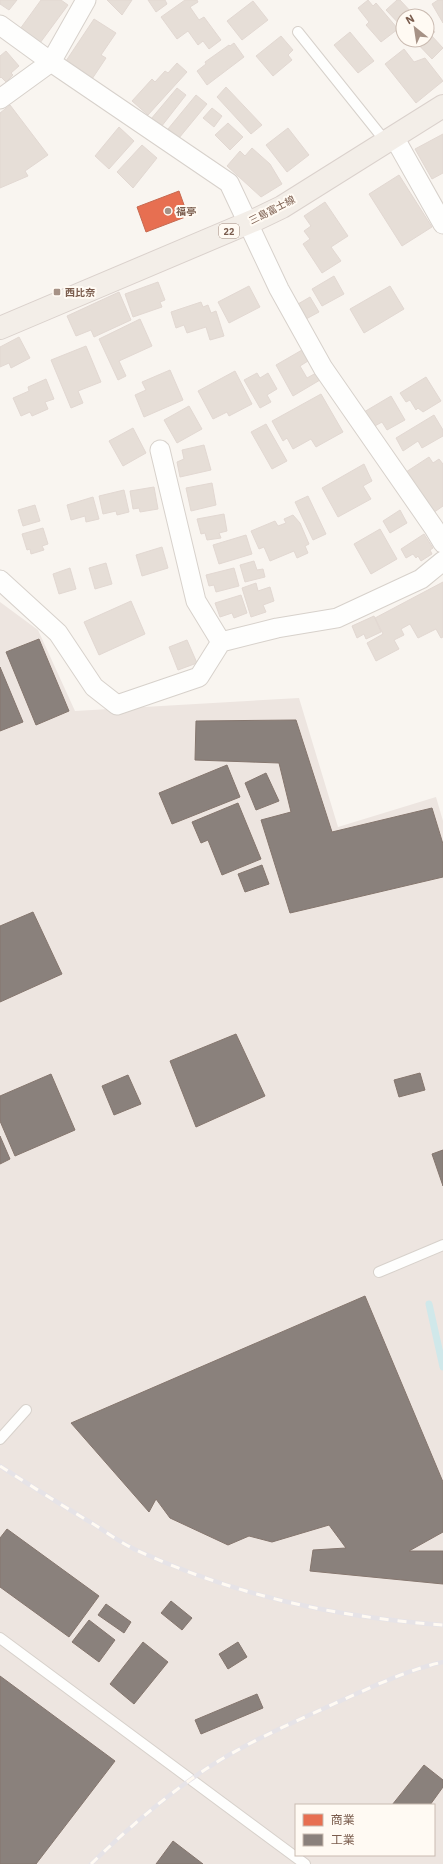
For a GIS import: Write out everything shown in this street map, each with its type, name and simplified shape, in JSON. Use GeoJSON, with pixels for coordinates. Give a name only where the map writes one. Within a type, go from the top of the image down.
{"type":"FeatureCollection","features":[{"type":"Feature","properties":{"kind":"main road","name":"三島富士線"},"geometry":{"type":"LineString","coordinates":[[0,328],[282,207],[443,106]]}},
{"type":"Feature","properties":{"kind":"street"},"geometry":{"type":"LineString","coordinates":[[0,99],[51,62],[86,0]]}},
{"type":"Feature","properties":{"kind":"street"},"geometry":{"type":"LineString","coordinates":[[0,25],[51,62],[229,183],[249,222],[279,289],[323,368],[440,531]]}},
{"type":"Feature","properties":{"kind":"street"},"geometry":{"type":"LineString","coordinates":[[390,140],[443,224]]}},
{"type":"Feature","properties":{"kind":"street"},"geometry":{"type":"LineString","coordinates":[[160,450],[196,601],[221,642]]}},
{"type":"Feature","properties":{"kind":"street"},"geometry":{"type":"LineString","coordinates":[[0,580],[58,633],[94,688],[117,704],[200,677],[221,642],[277,628],[337,618],[421,579],[443,561]]}},
{"type":"Feature","properties":{"kind":"lane"},"geometry":{"type":"LineString","coordinates":[[298,32],[390,140]]}},
{"type":"Feature","properties":{"kind":"lane"},"geometry":{"type":"LineString","coordinates":[[379,1272],[443,1245]]}},
{"type":"Feature","properties":{"kind":"lane"},"geometry":{"type":"LineString","coordinates":[[0,1439],[26,1410]]}},
{"type":"Feature","properties":{"kind":"lane"},"geometry":{"type":"LineString","coordinates":[[0,1638],[305,1864]]}},
{"type":"Feature","properties":{"kind":"shaded area"},"geometry":{"type":"Polygon","coordinates":[[[0,602],[38,630],[75,711],[299,698],[338,827],[436,797],[443,821],[443,1864],[0,1864],[0,602]]]}},
{"type":"Feature","properties":{"kind":"building: 商業"},"geometry":{"type":"Polygon","coordinates":[[[179,191],[188,216],[146,232],[137,207],[179,191]]]}},
{"type":"Feature","properties":{"kind":"building: 工業"},"geometry":{"type":"Polygon","coordinates":[[[39,639],[69,711],[36,725],[6,652],[39,639]]]}},
{"type":"Feature","properties":{"kind":"building: 工業"},"geometry":{"type":"Polygon","coordinates":[[[0,667],[23,722],[0,731],[0,667]]]}},
{"type":"Feature","properties":{"kind":"building: 工業"},"geometry":{"type":"Polygon","coordinates":[[[296,720],[332,832],[432,808],[443,844],[443,877],[290,913],[261,820],[291,812],[279,763],[195,760],[196,721],[296,720]]]}},
{"type":"Feature","properties":{"kind":"building: 工業"},"geometry":{"type":"Polygon","coordinates":[[[227,765],[240,797],[172,824],[159,793],[227,765]]]}},
{"type":"Feature","properties":{"kind":"building: 工業"},"geometry":{"type":"Polygon","coordinates":[[[266,773],[279,801],[256,810],[245,783],[266,773]]]}},
{"type":"Feature","properties":{"kind":"building: 工業"},"geometry":{"type":"Polygon","coordinates":[[[238,803],[261,859],[222,875],[208,840],[201,843],[192,822],[238,803]]]}},
{"type":"Feature","properties":{"kind":"building: 工業"},"geometry":{"type":"Polygon","coordinates":[[[262,865],[269,884],[245,892],[238,874],[262,865]]]}},
{"type":"Feature","properties":{"kind":"building: 工業"},"geometry":{"type":"Polygon","coordinates":[[[33,912],[62,974],[0,1002],[0,926],[33,912]]]}},
{"type":"Feature","properties":{"kind":"building: 工業"},"geometry":{"type":"Polygon","coordinates":[[[236,1034],[265,1096],[196,1127],[170,1061],[236,1034]]]}},
{"type":"Feature","properties":{"kind":"building: 工業"},"geometry":{"type":"Polygon","coordinates":[[[420,1073],[425,1090],[399,1097],[394,1080],[420,1073]]]}},
{"type":"Feature","properties":{"kind":"building: 工業"},"geometry":{"type":"Polygon","coordinates":[[[51,1074],[75,1130],[15,1156],[0,1121],[0,1096],[51,1074]]]}},
{"type":"Feature","properties":{"kind":"building: 工業"},"geometry":{"type":"Polygon","coordinates":[[[128,1075],[141,1104],[114,1115],[102,1086],[128,1075]]]}},
{"type":"Feature","properties":{"kind":"building: 工業"},"geometry":{"type":"Polygon","coordinates":[[[0,1136],[10,1159],[0,1164],[0,1136]]]}},
{"type":"Feature","properties":{"kind":"building: 工業"},"geometry":{"type":"Polygon","coordinates":[[[443,1150],[443,1186],[432,1154],[443,1150]]]}},
{"type":"Feature","properties":{"kind":"building: 工業"},"geometry":{"type":"Polygon","coordinates":[[[365,1296],[443,1482],[443,1532],[409,1551],[443,1551],[443,1584],[310,1571],[313,1550],[346,1548],[329,1525],[272,1542],[249,1536],[228,1545],[170,1518],[156,1499],[149,1512],[71,1423],[365,1296]]]}},
{"type":"Feature","properties":{"kind":"building: 工業"},"geometry":{"type":"Polygon","coordinates":[[[7,1529],[99,1596],[69,1637],[0,1587],[0,1538],[7,1529]]]}},
{"type":"Feature","properties":{"kind":"building: 工業"},"geometry":{"type":"Polygon","coordinates":[[[171,1601],[192,1618],[182,1630],[161,1613],[171,1601]]]}},
{"type":"Feature","properties":{"kind":"building: 工業"},"geometry":{"type":"Polygon","coordinates":[[[106,1604],[131,1622],[124,1633],[98,1615],[106,1604]]]}},
{"type":"Feature","properties":{"kind":"building: 工業"},"geometry":{"type":"Polygon","coordinates":[[[89,1620],[115,1640],[99,1662],[72,1642],[89,1620]]]}},
{"type":"Feature","properties":{"kind":"building: 工業"},"geometry":{"type":"Polygon","coordinates":[[[143,1642],[168,1662],[134,1704],[110,1684],[143,1642]]]}},
{"type":"Feature","properties":{"kind":"building: 工業"},"geometry":{"type":"Polygon","coordinates":[[[238,1642],[247,1657],[228,1669],[219,1654],[238,1642]]]}},
{"type":"Feature","properties":{"kind":"building: 工業"},"geometry":{"type":"Polygon","coordinates":[[[0,1676],[115,1761],[36,1864],[0,1864],[0,1676]]]}},
{"type":"Feature","properties":{"kind":"building: 工業"},"geometry":{"type":"Polygon","coordinates":[[[257,1694],[263,1708],[201,1734],[195,1720],[257,1694]]]}},
{"type":"Feature","properties":{"kind":"building: 工業"},"geometry":{"type":"Polygon","coordinates":[[[424,1765],[443,1780],[443,1787],[431,1804],[393,1804],[424,1765]]]}},
{"type":"Feature","properties":{"kind":"building: 工業"},"geometry":{"type":"Polygon","coordinates":[[[173,1841],[203,1864],[156,1864],[173,1841]]]}},
{"type":"Feature","properties":{"kind":"building: その他"},"geometry":{"type":"Polygon","coordinates":[[[0,0],[17,0],[9,10],[0,4],[0,0]]]}},
{"type":"Feature","properties":{"kind":"building: その他"},"geometry":{"type":"Polygon","coordinates":[[[41,0],[61,0],[68,5],[40,43],[20,29],[41,0]]]}},
{"type":"Feature","properties":{"kind":"building: その他"},"geometry":{"type":"Polygon","coordinates":[[[107,0],[132,0],[122,15],[107,0]]]}},
{"type":"Feature","properties":{"kind":"building: その他"},"geometry":{"type":"Polygon","coordinates":[[[148,0],[165,0],[167,4],[156,12],[148,0]]]}},
{"type":"Feature","properties":{"kind":"building: その他"},"geometry":{"type":"Polygon","coordinates":[[[185,0],[197,0],[198,2],[190,7],[199,20],[204,17],[221,40],[209,49],[203,41],[198,45],[188,31],[177,39],[161,17],[185,0]]]}},
{"type":"Feature","properties":{"kind":"building: その他"},"geometry":{"type":"Polygon","coordinates":[[[368,0],[373,6],[376,3],[395,25],[395,31],[381,42],[366,25],[369,22],[358,8],[368,0]]]}},
{"type":"Feature","properties":{"kind":"building: その他"},"geometry":{"type":"Polygon","coordinates":[[[397,0],[400,0],[407,8],[395,8],[395,20],[386,10],[397,0]]]}},
{"type":"Feature","properties":{"kind":"building: その他"},"geometry":{"type":"Polygon","coordinates":[[[438,0],[443,0],[443,23],[435,8],[432,4],[438,0]]]}},
{"type":"Feature","properties":{"kind":"building: その他"},"geometry":{"type":"Polygon","coordinates":[[[253,1],[268,20],[242,40],[227,21],[253,1]]]}},
{"type":"Feature","properties":{"kind":"building: その他"},"geometry":{"type":"Polygon","coordinates":[[[94,19],[116,33],[101,55],[106,58],[92,79],[66,61],[94,19]]]}},
{"type":"Feature","properties":{"kind":"building: その他"},"geometry":{"type":"Polygon","coordinates":[[[350,32],[374,61],[358,73],[334,45],[350,32]]]}},
{"type":"Feature","properties":{"kind":"building: その他"},"geometry":{"type":"Polygon","coordinates":[[[281,36],[293,50],[288,55],[292,60],[273,76],[256,56],[281,36]]]}},
{"type":"Feature","properties":{"kind":"building: その他"},"geometry":{"type":"Polygon","coordinates":[[[435,39],[443,48],[432,59],[422,48],[435,48],[435,39]]]}},
{"type":"Feature","properties":{"kind":"building: その他"},"geometry":{"type":"Polygon","coordinates":[[[234,43],[244,57],[207,85],[197,71],[206,64],[205,62],[234,43]]]}},
{"type":"Feature","properties":{"kind":"building: その他"},"geometry":{"type":"Polygon","coordinates":[[[404,49],[414,62],[425,58],[443,81],[416,103],[385,64],[404,49]]]}},
{"type":"Feature","properties":{"kind":"building: その他"},"geometry":{"type":"Polygon","coordinates":[[[6,51],[19,66],[11,73],[13,75],[6,82],[1,77],[0,78],[0,56],[6,51]]]}},
{"type":"Feature","properties":{"kind":"building: その他"},"geometry":{"type":"Polygon","coordinates":[[[177,63],[187,72],[148,115],[132,101],[152,79],[155,82],[165,71],[168,73],[177,63]]]}},
{"type":"Feature","properties":{"kind":"building: その他"},"geometry":{"type":"Polygon","coordinates":[[[226,87],[262,125],[251,134],[217,97],[226,87]]]}},
{"type":"Feature","properties":{"kind":"building: その他"},"geometry":{"type":"Polygon","coordinates":[[[177,88],[186,95],[161,127],[151,119],[177,88]]]}},
{"type":"Feature","properties":{"kind":"building: その他"},"geometry":{"type":"Polygon","coordinates":[[[196,95],[207,104],[179,138],[168,129],[196,95]]]}},
{"type":"Feature","properties":{"kind":"building: その他"},"geometry":{"type":"Polygon","coordinates":[[[10,105],[48,155],[25,171],[28,176],[0,188],[0,113],[10,105]]]}},
{"type":"Feature","properties":{"kind":"building: その他"},"geometry":{"type":"Polygon","coordinates":[[[212,108],[222,116],[214,127],[203,118],[212,108]]]}},
{"type":"Feature","properties":{"kind":"building: その他"},"geometry":{"type":"Polygon","coordinates":[[[228,123],[243,137],[230,150],[215,135],[228,123]]]}},
{"type":"Feature","properties":{"kind":"building: その他"},"geometry":{"type":"Polygon","coordinates":[[[119,127],[134,141],[109,169],[95,156],[119,127]]]}},
{"type":"Feature","properties":{"kind":"building: その他"},"geometry":{"type":"Polygon","coordinates":[[[288,128],[309,155],[287,172],[266,145],[288,128]]]}},
{"type":"Feature","properties":{"kind":"building: その他"},"geometry":{"type":"Polygon","coordinates":[[[443,134],[443,173],[432,179],[415,149],[443,134]]]}},
{"type":"Feature","properties":{"kind":"building: その他"},"geometry":{"type":"Polygon","coordinates":[[[142,145],[157,158],[133,188],[117,172],[142,145]]]}},
{"type":"Feature","properties":{"kind":"building: その他"},"geometry":{"type":"Polygon","coordinates":[[[252,148],[270,164],[282,184],[261,197],[227,166],[240,151],[245,156],[252,148]]]}},
{"type":"Feature","properties":{"kind":"building: その他"},"geometry":{"type":"Polygon","coordinates":[[[399,175],[432,227],[402,246],[369,194],[399,175]]]}},
{"type":"Feature","properties":{"kind":"building: その他"},"geometry":{"type":"Polygon","coordinates":[[[325,202],[348,236],[331,247],[341,261],[322,273],[303,244],[310,239],[304,231],[311,226],[304,216],[325,202]]]}},
{"type":"Feature","properties":{"kind":"building: その他"},"geometry":{"type":"Polygon","coordinates":[[[334,276],[344,294],[322,306],[312,289],[334,276]]]}},
{"type":"Feature","properties":{"kind":"building: その他"},"geometry":{"type":"Polygon","coordinates":[[[158,282],[165,300],[160,302],[162,307],[133,317],[125,294],[158,282]]]}},
{"type":"Feature","properties":{"kind":"building: その他"},"geometry":{"type":"Polygon","coordinates":[[[249,286],[260,307],[229,323],[218,302],[249,286]]]}},
{"type":"Feature","properties":{"kind":"building: その他"},"geometry":{"type":"Polygon","coordinates":[[[390,286],[404,309],[364,333],[350,309],[390,286]]]}},
{"type":"Feature","properties":{"kind":"building: その他"},"geometry":{"type":"Polygon","coordinates":[[[119,292],[131,320],[94,337],[91,330],[76,336],[67,316],[119,292]]]}},
{"type":"Feature","properties":{"kind":"building: その他"},"geometry":{"type":"Polygon","coordinates":[[[310,297],[319,312],[306,319],[298,304],[310,297]]]}},
{"type":"Feature","properties":{"kind":"building: その他"},"geometry":{"type":"Polygon","coordinates":[[[201,302],[203,307],[208,305],[211,313],[216,311],[224,336],[210,340],[206,327],[187,333],[184,325],[176,328],[171,312],[201,302]]]}},
{"type":"Feature","properties":{"kind":"building: その他"},"geometry":{"type":"Polygon","coordinates":[[[140,319],[152,346],[119,361],[126,376],[118,380],[99,339],[140,319]]]}},
{"type":"Feature","properties":{"kind":"building: その他"},"geometry":{"type":"Polygon","coordinates":[[[19,337],[30,358],[11,368],[9,363],[0,367],[0,347],[19,337]]]}},
{"type":"Feature","properties":{"kind":"building: その他"},"geometry":{"type":"Polygon","coordinates":[[[86,346],[101,382],[78,391],[83,403],[71,408],[51,360],[86,346]]]}},
{"type":"Feature","properties":{"kind":"building: その他"},"geometry":{"type":"Polygon","coordinates":[[[302,350],[308,361],[300,366],[307,378],[316,373],[320,380],[293,396],[276,365],[302,350]]]}},
{"type":"Feature","properties":{"kind":"building: その他"},"geometry":{"type":"Polygon","coordinates":[[[170,370],[183,400],[144,417],[135,395],[146,390],[142,382],[170,370]]]}},
{"type":"Feature","properties":{"kind":"building: その他"},"geometry":{"type":"Polygon","coordinates":[[[235,371],[252,404],[229,416],[227,412],[213,419],[198,391],[235,371]]]}},
{"type":"Feature","properties":{"kind":"building: その他"},"geometry":{"type":"Polygon","coordinates":[[[257,373],[260,378],[268,373],[277,389],[267,395],[271,402],[260,408],[244,380],[257,373]]]}},
{"type":"Feature","properties":{"kind":"building: その他"},"geometry":{"type":"Polygon","coordinates":[[[426,377],[441,401],[423,412],[418,408],[416,410],[410,400],[406,402],[400,393],[426,377]]]}},
{"type":"Feature","properties":{"kind":"building: その他"},"geometry":{"type":"Polygon","coordinates":[[[46,379],[54,399],[45,402],[48,409],[32,416],[30,412],[21,416],[13,398],[29,391],[28,387],[46,379]]]}},
{"type":"Feature","properties":{"kind":"building: その他"},"geometry":{"type":"Polygon","coordinates":[[[321,394],[343,432],[316,447],[311,439],[293,449],[287,438],[283,441],[272,421],[321,394]]]}},
{"type":"Feature","properties":{"kind":"building: その他"},"geometry":{"type":"Polygon","coordinates":[[[391,396],[405,420],[387,430],[382,422],[373,427],[364,412],[391,396]]]}},
{"type":"Feature","properties":{"kind":"building: その他"},"geometry":{"type":"Polygon","coordinates":[[[189,406],[202,429],[177,443],[164,420],[189,406]]]}},
{"type":"Feature","properties":{"kind":"building: その他"},"geometry":{"type":"Polygon","coordinates":[[[434,415],[443,430],[443,436],[422,448],[418,441],[403,451],[396,438],[434,415]]]}},
{"type":"Feature","properties":{"kind":"building: その他"},"geometry":{"type":"Polygon","coordinates":[[[266,424],[287,461],[272,469],[251,432],[266,424]]]}},
{"type":"Feature","properties":{"kind":"building: その他"},"geometry":{"type":"Polygon","coordinates":[[[133,428],[146,453],[123,466],[109,441],[133,428]]]}},
{"type":"Feature","properties":{"kind":"building: その他"},"geometry":{"type":"Polygon","coordinates":[[[204,445],[211,470],[180,477],[177,462],[184,459],[182,450],[204,445]]]}},
{"type":"Feature","properties":{"kind":"building: その他"},"geometry":{"type":"Polygon","coordinates":[[[429,457],[433,463],[439,459],[443,464],[443,506],[433,513],[406,472],[429,457]]]}},
{"type":"Feature","properties":{"kind":"building: その他"},"geometry":{"type":"Polygon","coordinates":[[[364,464],[372,481],[363,486],[371,499],[338,517],[322,488],[364,464]]]}},
{"type":"Feature","properties":{"kind":"building: その他"},"geometry":{"type":"Polygon","coordinates":[[[212,483],[216,505],[191,511],[186,488],[212,483]]]}},
{"type":"Feature","properties":{"kind":"building: その他"},"geometry":{"type":"Polygon","coordinates":[[[154,487],[158,509],[140,512],[139,508],[133,509],[130,491],[154,487]]]}},
{"type":"Feature","properties":{"kind":"building: その他"},"geometry":{"type":"Polygon","coordinates":[[[124,490],[129,512],[117,515],[116,511],[103,514],[99,496],[124,490]]]}},
{"type":"Feature","properties":{"kind":"building: その他"},"geometry":{"type":"Polygon","coordinates":[[[308,496],[326,534],[313,540],[295,502],[308,496]]]}},
{"type":"Feature","properties":{"kind":"building: その他"},"geometry":{"type":"Polygon","coordinates":[[[93,497],[99,519],[86,522],[85,516],[71,520],[67,505],[93,497]]]}},
{"type":"Feature","properties":{"kind":"building: その他"},"geometry":{"type":"Polygon","coordinates":[[[35,505],[40,521],[23,526],[18,510],[35,505]]]}},
{"type":"Feature","properties":{"kind":"building: その他"},"geometry":{"type":"Polygon","coordinates":[[[400,510],[407,523],[390,533],[383,521],[400,510]]]}},
{"type":"Feature","properties":{"kind":"building: その他"},"geometry":{"type":"Polygon","coordinates":[[[224,514],[227,531],[219,533],[221,538],[207,540],[205,533],[201,534],[197,519],[224,514]]]}},
{"type":"Feature","properties":{"kind":"building: その他"},"geometry":{"type":"Polygon","coordinates":[[[293,515],[300,523],[309,544],[305,546],[308,553],[297,558],[294,551],[270,561],[264,547],[259,549],[251,531],[275,521],[278,526],[286,523],[284,519],[293,515]]]}},
{"type":"Feature","properties":{"kind":"building: その他"},"geometry":{"type":"Polygon","coordinates":[[[43,528],[48,544],[42,546],[44,550],[31,554],[30,549],[27,550],[22,534],[43,528]]]}},
{"type":"Feature","properties":{"kind":"building: その他"},"geometry":{"type":"Polygon","coordinates":[[[380,529],[397,559],[371,574],[354,544],[380,529]]]}},
{"type":"Feature","properties":{"kind":"building: その他"},"geometry":{"type":"Polygon","coordinates":[[[424,534],[433,548],[430,550],[432,554],[421,561],[418,556],[416,558],[413,554],[406,558],[401,549],[424,534]]]}},
{"type":"Feature","properties":{"kind":"building: その他"},"geometry":{"type":"Polygon","coordinates":[[[246,535],[252,554],[219,564],[213,545],[246,535]]]}},
{"type":"Feature","properties":{"kind":"building: その他"},"geometry":{"type":"Polygon","coordinates":[[[162,547],[168,568],[142,576],[136,555],[162,547]]]}},
{"type":"Feature","properties":{"kind":"building: その他"},"geometry":{"type":"Polygon","coordinates":[[[254,561],[257,570],[263,569],[265,577],[245,582],[240,565],[254,561]]]}},
{"type":"Feature","properties":{"kind":"building: その他"},"geometry":{"type":"Polygon","coordinates":[[[106,563],[112,584],[95,589],[89,568],[106,563]]]}},
{"type":"Feature","properties":{"kind":"building: その他"},"geometry":{"type":"Polygon","coordinates":[[[70,568],[76,589],[59,594],[53,574],[70,568]]]}},
{"type":"Feature","properties":{"kind":"building: その他"},"geometry":{"type":"Polygon","coordinates":[[[234,568],[239,586],[216,592],[214,585],[209,586],[206,575],[234,568]]]}},
{"type":"Feature","properties":{"kind":"building: その他"},"geometry":{"type":"Polygon","coordinates":[[[443,582],[443,637],[441,638],[436,629],[418,638],[410,624],[401,629],[404,635],[394,640],[399,649],[376,661],[367,643],[383,634],[375,618],[443,582]]]}},
{"type":"Feature","properties":{"kind":"building: その他"},"geometry":{"type":"Polygon","coordinates":[[[256,583],[258,591],[270,587],[274,601],[263,605],[266,612],[251,617],[242,588],[256,583]]]}},
{"type":"Feature","properties":{"kind":"building: その他"},"geometry":{"type":"Polygon","coordinates":[[[241,595],[247,613],[234,618],[232,613],[220,617],[215,603],[241,595]]]}},
{"type":"Feature","properties":{"kind":"building: その他"},"geometry":{"type":"Polygon","coordinates":[[[131,601],[145,634],[99,655],[84,622],[131,601]]]}},
{"type":"Feature","properties":{"kind":"building: その他"},"geometry":{"type":"Polygon","coordinates":[[[374,616],[381,632],[366,639],[364,634],[357,638],[352,626],[374,616]]]}},
{"type":"Feature","properties":{"kind":"building: その他"},"geometry":{"type":"Polygon","coordinates":[[[187,640],[197,663],[178,670],[169,647],[187,640]]]}},
{"type":"Feature","properties":{"kind":"waterway"},"geometry":{"type":"LineString","coordinates":[[429,1304],[443,1367]]}},
{"type":"Feature","properties":{"kind":"railway"},"geometry":{"type":"LineString","coordinates":[[0,1466],[134,1549],[209,1579],[247,1591],[323,1610],[443,1625]]}},
{"type":"Feature","properties":{"kind":"railway"},"geometry":{"type":"LineString","coordinates":[[91,1864],[164,1799],[225,1757],[281,1728],[377,1685],[403,1674],[443,1662]]}},
{"type":"Feature","properties":{"kind":"place","name":"福亭"},"geometry":{"type":"Point","coordinates":[168,211]}},
{"type":"Feature","properties":{"kind":"place","name":"西比奈"},"geometry":{"type":"Point","coordinates":[57,292]}}]}
